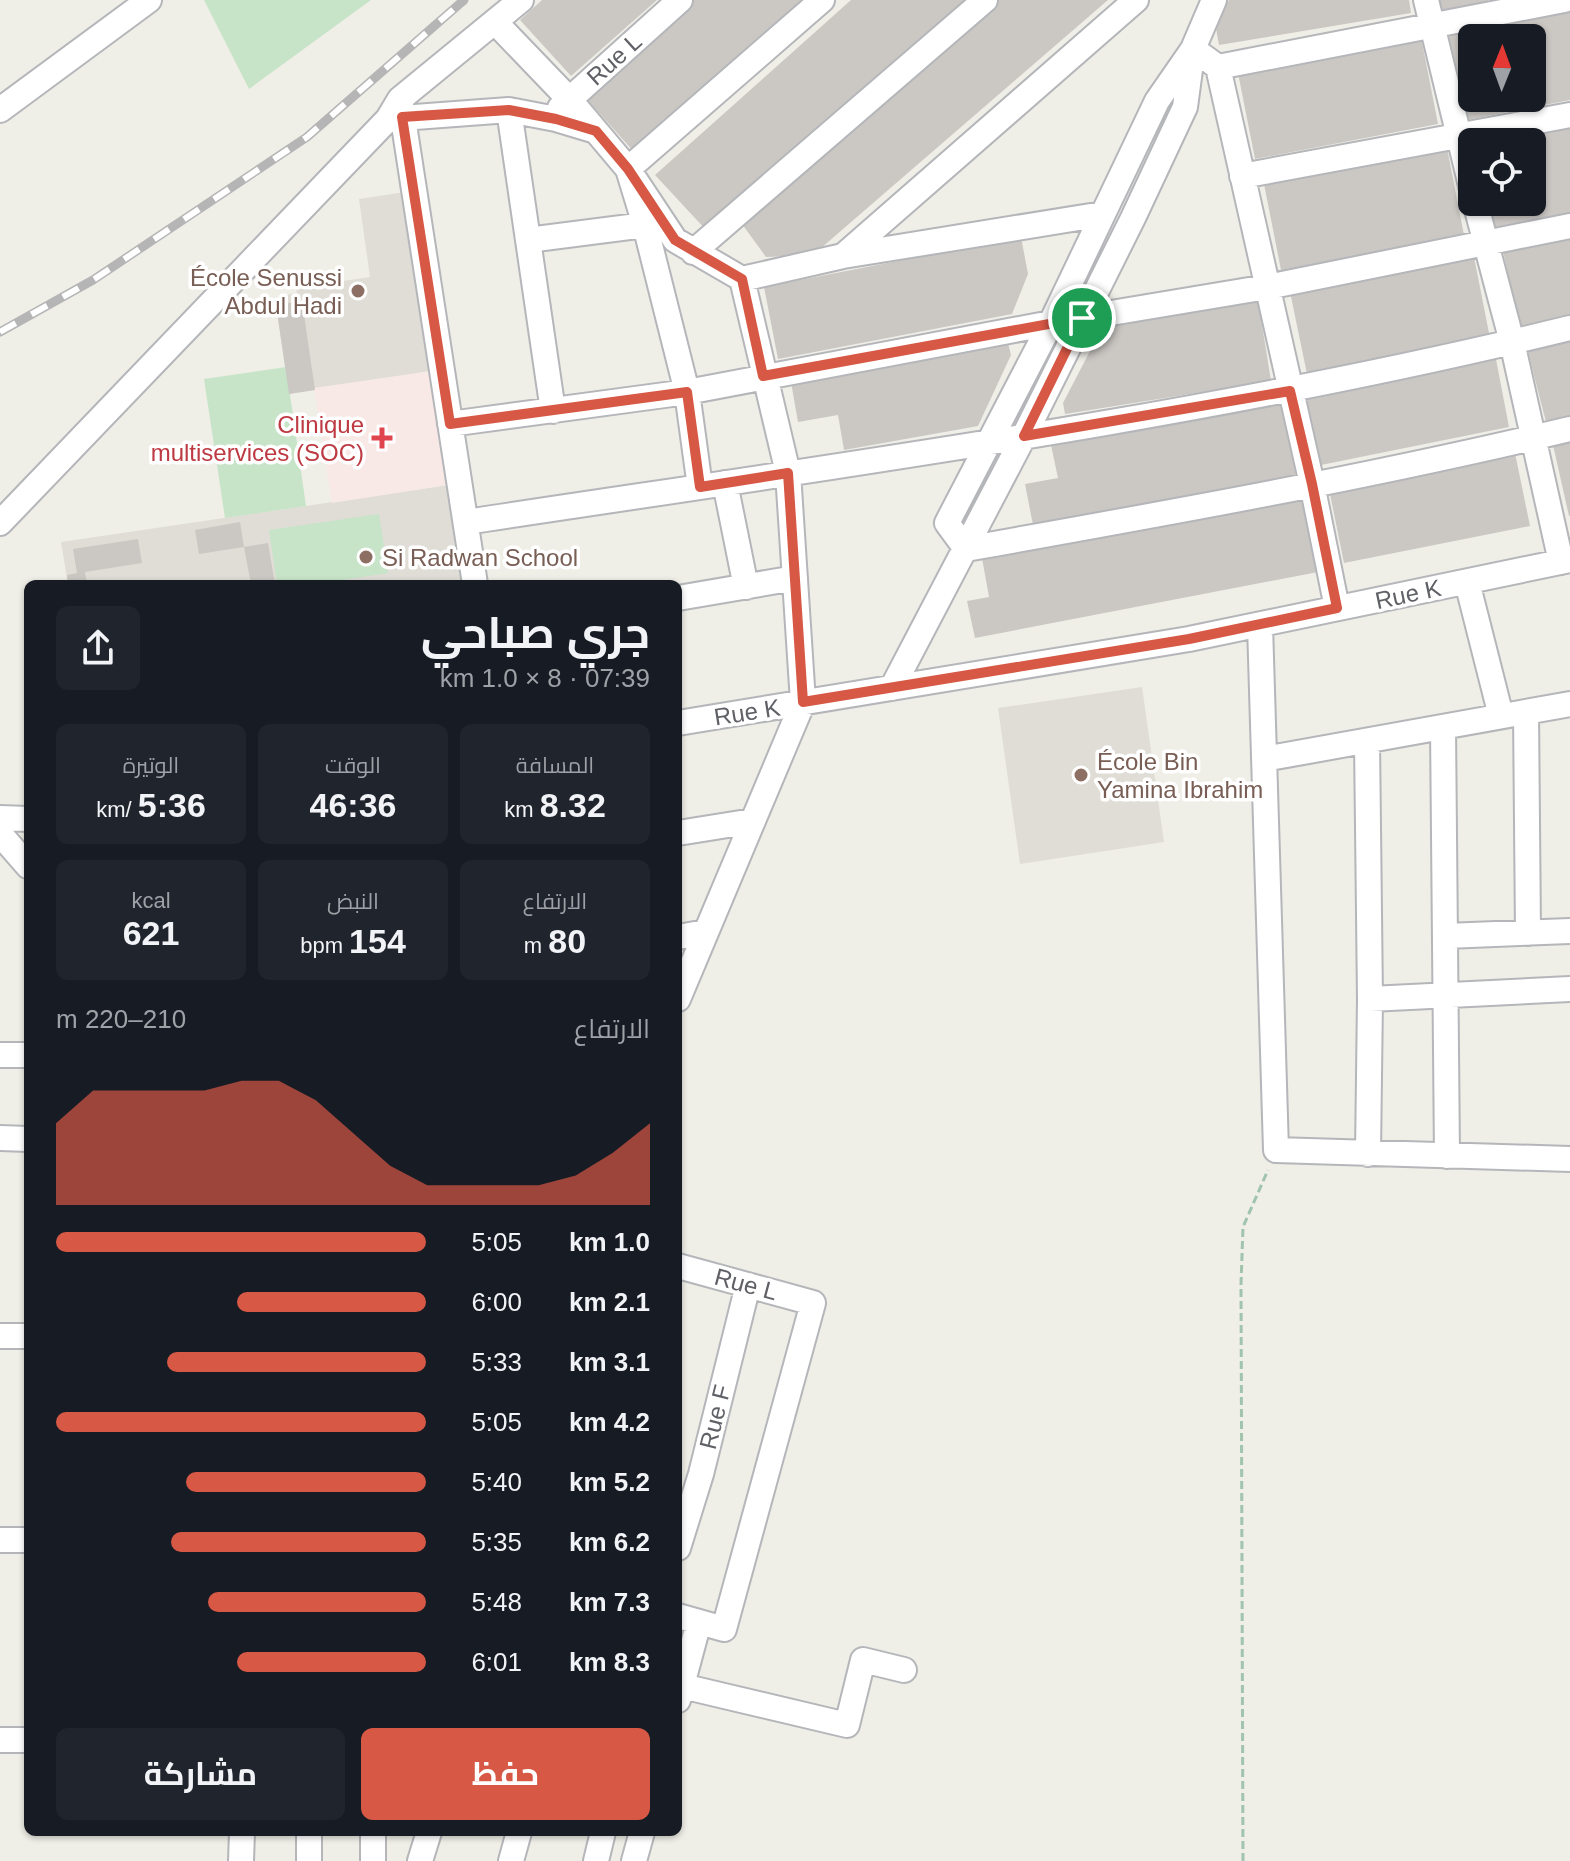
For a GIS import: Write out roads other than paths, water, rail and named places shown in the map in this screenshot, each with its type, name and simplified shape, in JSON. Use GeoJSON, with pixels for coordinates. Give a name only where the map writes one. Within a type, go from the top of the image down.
{"type":"FeatureCollection","features":[{"type":"Feature","properties":{"kind":"street"},"geometry":{"type":"LineString","coordinates":[[0,110],[149,0]]}},
{"type":"Feature","properties":{"kind":"street"},"geometry":{"type":"LineString","coordinates":[[0,523],[397,112],[521,0]]}},
{"type":"Feature","properties":{"kind":"street","name":"Rue L"},"geometry":{"type":"LineString","coordinates":[[548,118],[680,0]]}},
{"type":"Feature","properties":{"kind":"street"},"geometry":{"type":"LineString","coordinates":[[628,169],[822,0]]}},
{"type":"Feature","properties":{"kind":"street"},"geometry":{"type":"LineString","coordinates":[[693,252],[985,0]]}},
{"type":"Feature","properties":{"kind":"street"},"geometry":{"type":"LineString","coordinates":[[843,256],[1136,0]]}},
{"type":"Feature","properties":{"kind":"street"},"geometry":{"type":"LineString","coordinates":[[966,549],[947,523],[1051,323],[1157,101],[1193,49],[1214,0]]}},
{"type":"Feature","properties":{"kind":"street"},"geometry":{"type":"LineString","coordinates":[[1242,176],[1458,136],[1426,0]]}},
{"type":"Feature","properties":{"kind":"street"},"geometry":{"type":"LineString","coordinates":[[1218,67],[1564,0]]}},
{"type":"Feature","properties":{"kind":"street"},"geometry":{"type":"LineString","coordinates":[[496,23],[569,99],[628,169],[675,240],[742,279],[843,256],[1103,214]]}},
{"type":"Feature","properties":{"kind":"street"},"geometry":{"type":"LineString","coordinates":[[1193,49],[1218,67],[1337,608]]}},
{"type":"Feature","properties":{"kind":"street"},"geometry":{"type":"LineString","coordinates":[[892,688],[1024,436],[1133,218],[1185,107],[1193,49]]}},
{"type":"Feature","properties":{"kind":"street"},"geometry":{"type":"LineString","coordinates":[[397,112],[509,110],[596,131]]}},
{"type":"Feature","properties":{"kind":"street"},"geometry":{"type":"LineString","coordinates":[[509,110],[553,411]]}},
{"type":"Feature","properties":{"kind":"street"},"geometry":{"type":"LineString","coordinates":[[397,112],[474,580]]}},
{"type":"Feature","properties":{"kind":"street"},"geometry":{"type":"LineString","coordinates":[[1501,128],[1570,115]]}},
{"type":"Feature","properties":{"kind":"street"},"geometry":{"type":"LineString","coordinates":[[628,169],[687,392],[700,487]]}},
{"type":"Feature","properties":{"kind":"street"},"geometry":{"type":"LineString","coordinates":[[1478,216],[1566,561]]}},
{"type":"Feature","properties":{"kind":"street"},"geometry":{"type":"LineString","coordinates":[[528,240],[645,225]]}},
{"type":"Feature","properties":{"kind":"street"},"geometry":{"type":"LineString","coordinates":[[450,424],[687,392],[1051,323],[1267,287],[1570,226]]}},
{"type":"Feature","properties":{"kind":"street"},"geometry":{"type":"LineString","coordinates":[[682,989],[803,702],[788,473],[742,279]]}},
{"type":"Feature","properties":{"kind":"street"},"geometry":{"type":"LineString","coordinates":[[466,522],[1024,436],[1290,391],[1570,328]]}},
{"type":"Feature","properties":{"kind":"street"},"geometry":{"type":"LineString","coordinates":[[966,549],[1165,514],[1570,429]]}},
{"type":"Feature","properties":{"kind":"street"},"geometry":{"type":"LineString","coordinates":[[725,483],[746,587]]}},
{"type":"Feature","properties":{"kind":"street","name":"Rue K"},"geometry":{"type":"LineString","coordinates":[[682,722],[1260,625],[1566,561]]}},
{"type":"Feature","properties":{"kind":"street"},"geometry":{"type":"LineString","coordinates":[[682,597],[795,578]]}},
{"type":"Feature","properties":{"kind":"street"},"geometry":{"type":"LineString","coordinates":[[1467,582],[1501,716]]}},
{"type":"Feature","properties":{"kind":"street"},"geometry":{"type":"LineString","coordinates":[[1260,625],[1276,1150],[1570,1159]]}},
{"type":"Feature","properties":{"kind":"street"},"geometry":{"type":"LineString","coordinates":[[1264,759],[1570,704]]}},
{"type":"Feature","properties":{"kind":"street"},"geometry":{"type":"LineString","coordinates":[[1526,712],[1528,933]]}},
{"type":"Feature","properties":{"kind":"street"},"geometry":{"type":"LineString","coordinates":[[1443,727],[1447,1156]]}},
{"type":"Feature","properties":{"kind":"street"},"geometry":{"type":"LineString","coordinates":[[1367,741],[1368,1154]]}},
{"type":"Feature","properties":{"kind":"street"},"geometry":{"type":"LineString","coordinates":[[0,818],[24,819]]}},
{"type":"Feature","properties":{"kind":"street"},"geometry":{"type":"LineString","coordinates":[[682,832],[753,821]]}},
{"type":"Feature","properties":{"kind":"street"},"geometry":{"type":"LineString","coordinates":[[0,834],[24,861]]}},
{"type":"Feature","properties":{"kind":"street"},"geometry":{"type":"LineString","coordinates":[[1446,936],[1570,931]]}},
{"type":"Feature","properties":{"kind":"street"},"geometry":{"type":"LineString","coordinates":[[682,936],[706,932]]}},
{"type":"Feature","properties":{"kind":"street"},"geometry":{"type":"LineString","coordinates":[[1370,999],[1570,989]]}},
{"type":"Feature","properties":{"kind":"street"},"geometry":{"type":"LineString","coordinates":[[0,1055],[24,1055]]}},
{"type":"Feature","properties":{"kind":"street"},"geometry":{"type":"LineString","coordinates":[[0,1138],[24,1139]]}},
{"type":"Feature","properties":{"kind":"street","name":"Rue L"},"geometry":{"type":"LineString","coordinates":[[682,1267],[813,1303],[724,1629],[689,1619]]}},
{"type":"Feature","properties":{"kind":"street","name":"Rue F"},"geometry":{"type":"LineString","coordinates":[[682,1520],[689,1472],[748,1285]]}},
{"type":"Feature","properties":{"kind":"street"},"geometry":{"type":"LineString","coordinates":[[0,1336],[24,1336]]}},
{"type":"Feature","properties":{"kind":"street"},"geometry":{"type":"LineString","coordinates":[[0,1540],[24,1540]]}},
{"type":"Feature","properties":{"kind":"street"},"geometry":{"type":"LineString","coordinates":[[682,1677],[689,1619]]}},
{"type":"Feature","properties":{"kind":"street"},"geometry":{"type":"LineString","coordinates":[[682,1693],[847,1725],[863,1660],[904,1670]]}},
{"type":"Feature","properties":{"kind":"street"},"geometry":{"type":"LineString","coordinates":[[0,1740],[24,1740]]}},
{"type":"Feature","properties":{"kind":"street"},"geometry":{"type":"LineString","coordinates":[[241,1861],[242,1836]]}},
{"type":"Feature","properties":{"kind":"street"},"geometry":{"type":"LineString","coordinates":[[309,1836],[309,1861]]}},
{"type":"Feature","properties":{"kind":"street"},"geometry":{"type":"LineString","coordinates":[[373,1836],[373,1861]]}},
{"type":"Feature","properties":{"kind":"street"},"geometry":{"type":"LineString","coordinates":[[420,1861],[428,1836]]}},
{"type":"Feature","properties":{"kind":"street"},"geometry":{"type":"LineString","coordinates":[[511,1861],[518,1836]]}},
{"type":"Feature","properties":{"kind":"street"},"geometry":{"type":"LineString","coordinates":[[596,1861],[602,1836]]}},
{"type":"Feature","properties":{"kind":"street"},"geometry":{"type":"LineString","coordinates":[[634,1861],[641,1836]]}},
{"type":"Feature","properties":{"kind":"railway"},"geometry":{"type":"LineString","coordinates":[[0,332],[93,280],[307,137],[464,0]]}},
{"type":"Feature","properties":{"kind":"place","name":"École Senussi Abdul Hadi"},"geometry":{"type":"Point","coordinates":[358,291]}},
{"type":"Feature","properties":{"kind":"place","name":"Clinique multiservices (SOC)"},"geometry":{"type":"Point","coordinates":[382,438]}},
{"type":"Feature","properties":{"kind":"place","name":"Si Radwan School"},"geometry":{"type":"Point","coordinates":[366,557]}},
{"type":"Feature","properties":{"kind":"place","name":"École Bin Yamina Ibrahim"},"geometry":{"type":"Point","coordinates":[1081,775]}}]}
